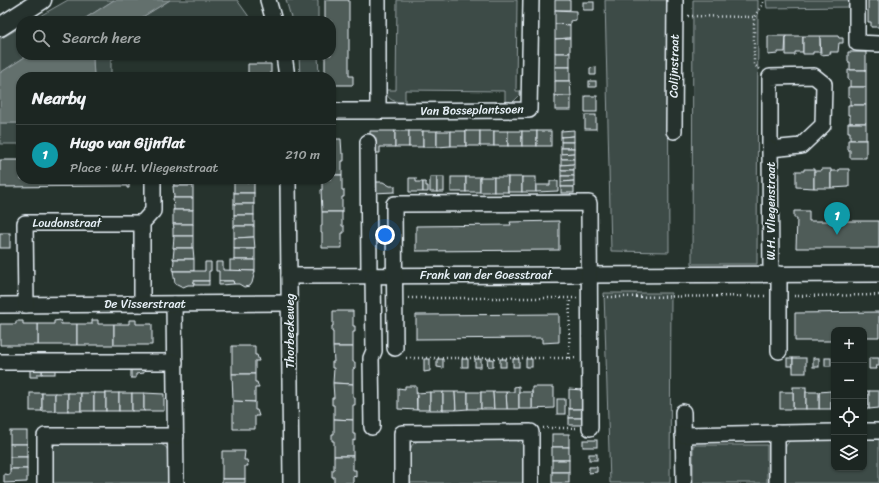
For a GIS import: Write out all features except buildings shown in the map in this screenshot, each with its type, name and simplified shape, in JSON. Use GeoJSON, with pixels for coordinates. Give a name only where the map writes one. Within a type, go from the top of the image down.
{"type":"FeatureCollection","features":[{"type":"Feature","properties":{"kind":"main road"},"geometry":{"type":"LineString","coordinates":[[17,16],[42,0]]}},
{"type":"Feature","properties":{"kind":"main road"},"geometry":{"type":"LineString","coordinates":[[0,27],[16,17]]}},
{"type":"Feature","properties":{"kind":"street"},"geometry":{"type":"LineString","coordinates":[[268,0],[273,16]]}},
{"type":"Feature","properties":{"kind":"street"},"geometry":{"type":"LineString","coordinates":[[378,0],[378,111]]}},
{"type":"Feature","properties":{"kind":"street","name":"Van Bosseplantsoen"},"geometry":{"type":"LineString","coordinates":[[336,111],[530,110],[531,0]]}},
{"type":"Feature","properties":{"kind":"street","name":"Colijnstraat"},"geometry":{"type":"LineString","coordinates":[[674,131],[675,0]]}},
{"type":"Feature","properties":{"kind":"street"},"geometry":{"type":"LineString","coordinates":[[857,0],[857,43],[879,44]]}},
{"type":"Feature","properties":{"kind":"street"},"geometry":{"type":"LineString","coordinates":[[285,60],[286,72]]}},
{"type":"Feature","properties":{"kind":"street","name":"W.H. Vliegenstraat"},"geometry":{"type":"LineString","coordinates":[[770,149],[801,146],[823,125],[824,84],[814,76],[770,77],[770,149],[775,274]]}},
{"type":"Feature","properties":{"kind":"street"},"geometry":{"type":"LineString","coordinates":[[368,142],[374,351],[371,358],[372,427]]}},
{"type":"Feature","properties":{"kind":"street"},"geometry":{"type":"LineString","coordinates":[[142,304],[142,223],[152,211],[153,184]]}},
{"type":"Feature","properties":{"kind":"street","name":"Thorbeckeweg"},"geometry":{"type":"LineString","coordinates":[[288,184],[291,483]]}},
{"type":"Feature","properties":{"kind":"street"},"geometry":{"type":"LineString","coordinates":[[399,353],[394,298],[394,204],[589,203],[590,428]]}},
{"type":"Feature","properties":{"kind":"street","name":"Loudonstraat"},"geometry":{"type":"LineString","coordinates":[[26,305],[25,223],[142,223]]}},
{"type":"Feature","properties":{"kind":"street"},"geometry":{"type":"LineString","coordinates":[[775,274],[778,296],[778,351]]}},
{"type":"Feature","properties":{"kind":"street","name":"W.H. Vliegenstraat"},"geometry":{"type":"LineString","coordinates":[[682,275],[879,274]]}},
{"type":"Feature","properties":{"kind":"street","name":"Frank van der Goesstraat"},"geometry":{"type":"LineString","coordinates":[[289,276],[682,275]]}},
{"type":"Feature","properties":{"kind":"street","name":"De Visserstraat"},"geometry":{"type":"LineString","coordinates":[[0,305],[289,303]]}},
{"type":"Feature","properties":{"kind":"street"},"geometry":{"type":"LineString","coordinates":[[174,304],[176,483]]}},
{"type":"Feature","properties":{"kind":"street"},"geometry":{"type":"LineString","coordinates":[[0,362],[175,362]]}},
{"type":"Feature","properties":{"kind":"street"},"geometry":{"type":"LineString","coordinates":[[683,412],[684,483]]}},
{"type":"Feature","properties":{"kind":"street"},"geometry":{"type":"LineString","coordinates":[[867,431],[879,431]]}},
{"type":"Feature","properties":{"kind":"street"},"geometry":{"type":"LineString","coordinates":[[402,483],[402,433],[531,432],[531,483]]}},
{"type":"Feature","properties":{"kind":"street"},"geometry":{"type":"LineString","coordinates":[[683,435],[831,432]]}},
{"type":"Feature","properties":{"kind":"street"},"geometry":{"type":"LineString","coordinates":[[776,433],[777,483]]}},
{"type":"Feature","properties":{"kind":"street"},"geometry":{"type":"LineString","coordinates":[[45,483],[45,436],[176,436]]}},
{"type":"Feature","properties":{"kind":"path"},"geometry":{"type":"LineString","coordinates":[[763,0],[763,4],[754,16],[754,65],[770,77]]}},
{"type":"Feature","properties":{"kind":"path"},"geometry":{"type":"LineString","coordinates":[[675,16],[754,16]]}},
{"type":"Feature","properties":{"kind":"path"},"geometry":{"type":"LineString","coordinates":[[394,298],[590,298],[879,295]]}},
{"type":"Feature","properties":{"kind":"path"},"geometry":{"type":"LineString","coordinates":[[569,358],[570,298]]}},
{"type":"Feature","properties":{"kind":"path"},"geometry":{"type":"LineString","coordinates":[[399,353],[590,358]]}},
{"type":"Feature","properties":{"kind":"path"},"geometry":{"type":"LineString","coordinates":[[531,432],[546,428],[590,428]]}},
{"type":"Feature","properties":{"kind":"shaded area"},"geometry":{"type":"Polygon","coordinates":[[[68,0],[114,0],[89,16],[40,16],[68,0]]]}},
{"type":"Feature","properties":{"kind":"shaded area"},"geometry":{"type":"Polygon","coordinates":[[[114,0],[170,0],[144,16],[89,16],[114,0]]]}},
{"type":"Feature","properties":{"kind":"shaded area"},"geometry":{"type":"Polygon","coordinates":[[[170,0],[237,0],[248,16],[144,16],[170,0]]]}},
{"type":"Feature","properties":{"kind":"shaded area"},"geometry":{"type":"Polygon","coordinates":[[[286,0],[318,0],[318,16],[291,16],[286,0]]]}},
{"type":"Feature","properties":{"kind":"shaded area"},"geometry":{"type":"Polygon","coordinates":[[[397,0],[517,0],[516,91],[520,91],[520,95],[513,102],[505,102],[505,91],[405,90],[405,102],[390,99],[386,90],[396,90],[397,0]]]}},
{"type":"Feature","properties":{"kind":"shaded area"},"geometry":{"type":"Polygon","coordinates":[[[605,0],[668,0],[669,252],[611,251],[605,0]]]}},
{"type":"Feature","properties":{"kind":"shaded area"},"geometry":{"type":"Polygon","coordinates":[[[693,0],[758,0],[757,264],[692,264],[693,0]]]}},
{"type":"Feature","properties":{"kind":"shaded area"},"geometry":{"type":"Polygon","coordinates":[[[766,0],[849,0],[850,7],[767,8],[766,0]]]}},
{"type":"Feature","properties":{"kind":"shaded area"},"geometry":{"type":"Polygon","coordinates":[[[16,30],[16,60],[20,60],[0,73],[0,39],[16,30]]]}},
{"type":"Feature","properties":{"kind":"shaded area"},"geometry":{"type":"Polygon","coordinates":[[[20,60],[93,60],[94,72],[16,72],[16,123],[0,123],[0,73],[20,60]]]}},
{"type":"Feature","properties":{"kind":"shaded area"},"geometry":{"type":"Polygon","coordinates":[[[93,60],[111,60],[111,72],[94,72],[93,60]]]}},
{"type":"Feature","properties":{"kind":"shaded area"},"geometry":{"type":"Polygon","coordinates":[[[299,60],[318,60],[319,72],[300,72],[299,60]]]}},
{"type":"Feature","properties":{"kind":"shaded area"},"geometry":{"type":"Polygon","coordinates":[[[0,123],[16,123],[16,144],[0,144],[0,123]]]}},
{"type":"Feature","properties":{"kind":"shaded area"},"geometry":{"type":"Polygon","coordinates":[[[604,293],[671,293],[670,483],[610,483],[604,293]]]}},
{"type":"Feature","properties":{"kind":"shaded area"},"geometry":{"type":"Polygon","coordinates":[[[515,439],[522,444],[525,450],[524,483],[409,483],[410,451],[412,445],[419,440],[515,439]]]}},
{"type":"Feature","properties":{"kind":"shaded area"},"geometry":{"type":"Polygon","coordinates":[[[792,439],[831,439],[831,471],[867,471],[867,439],[879,439],[879,483],[784,483],[783,459],[785,448],[792,439]]]}},
{"type":"Feature","properties":{"kind":"shaded area"},"geometry":{"type":"Polygon","coordinates":[[[57,443],[159,443],[166,447],[170,455],[170,483],[50,483],[51,449],[57,443]]]}},
{"type":"Feature","properties":{"kind":"shaded area"},"geometry":{"type":"Polygon","coordinates":[[[693,445],[767,445],[767,483],[693,483],[693,445]]]}},
{"type":"Feature","properties":{"kind":"place","name":"Hugo van Gijnflat"},"geometry":{"type":"Point","coordinates":[837,235]}}]}
